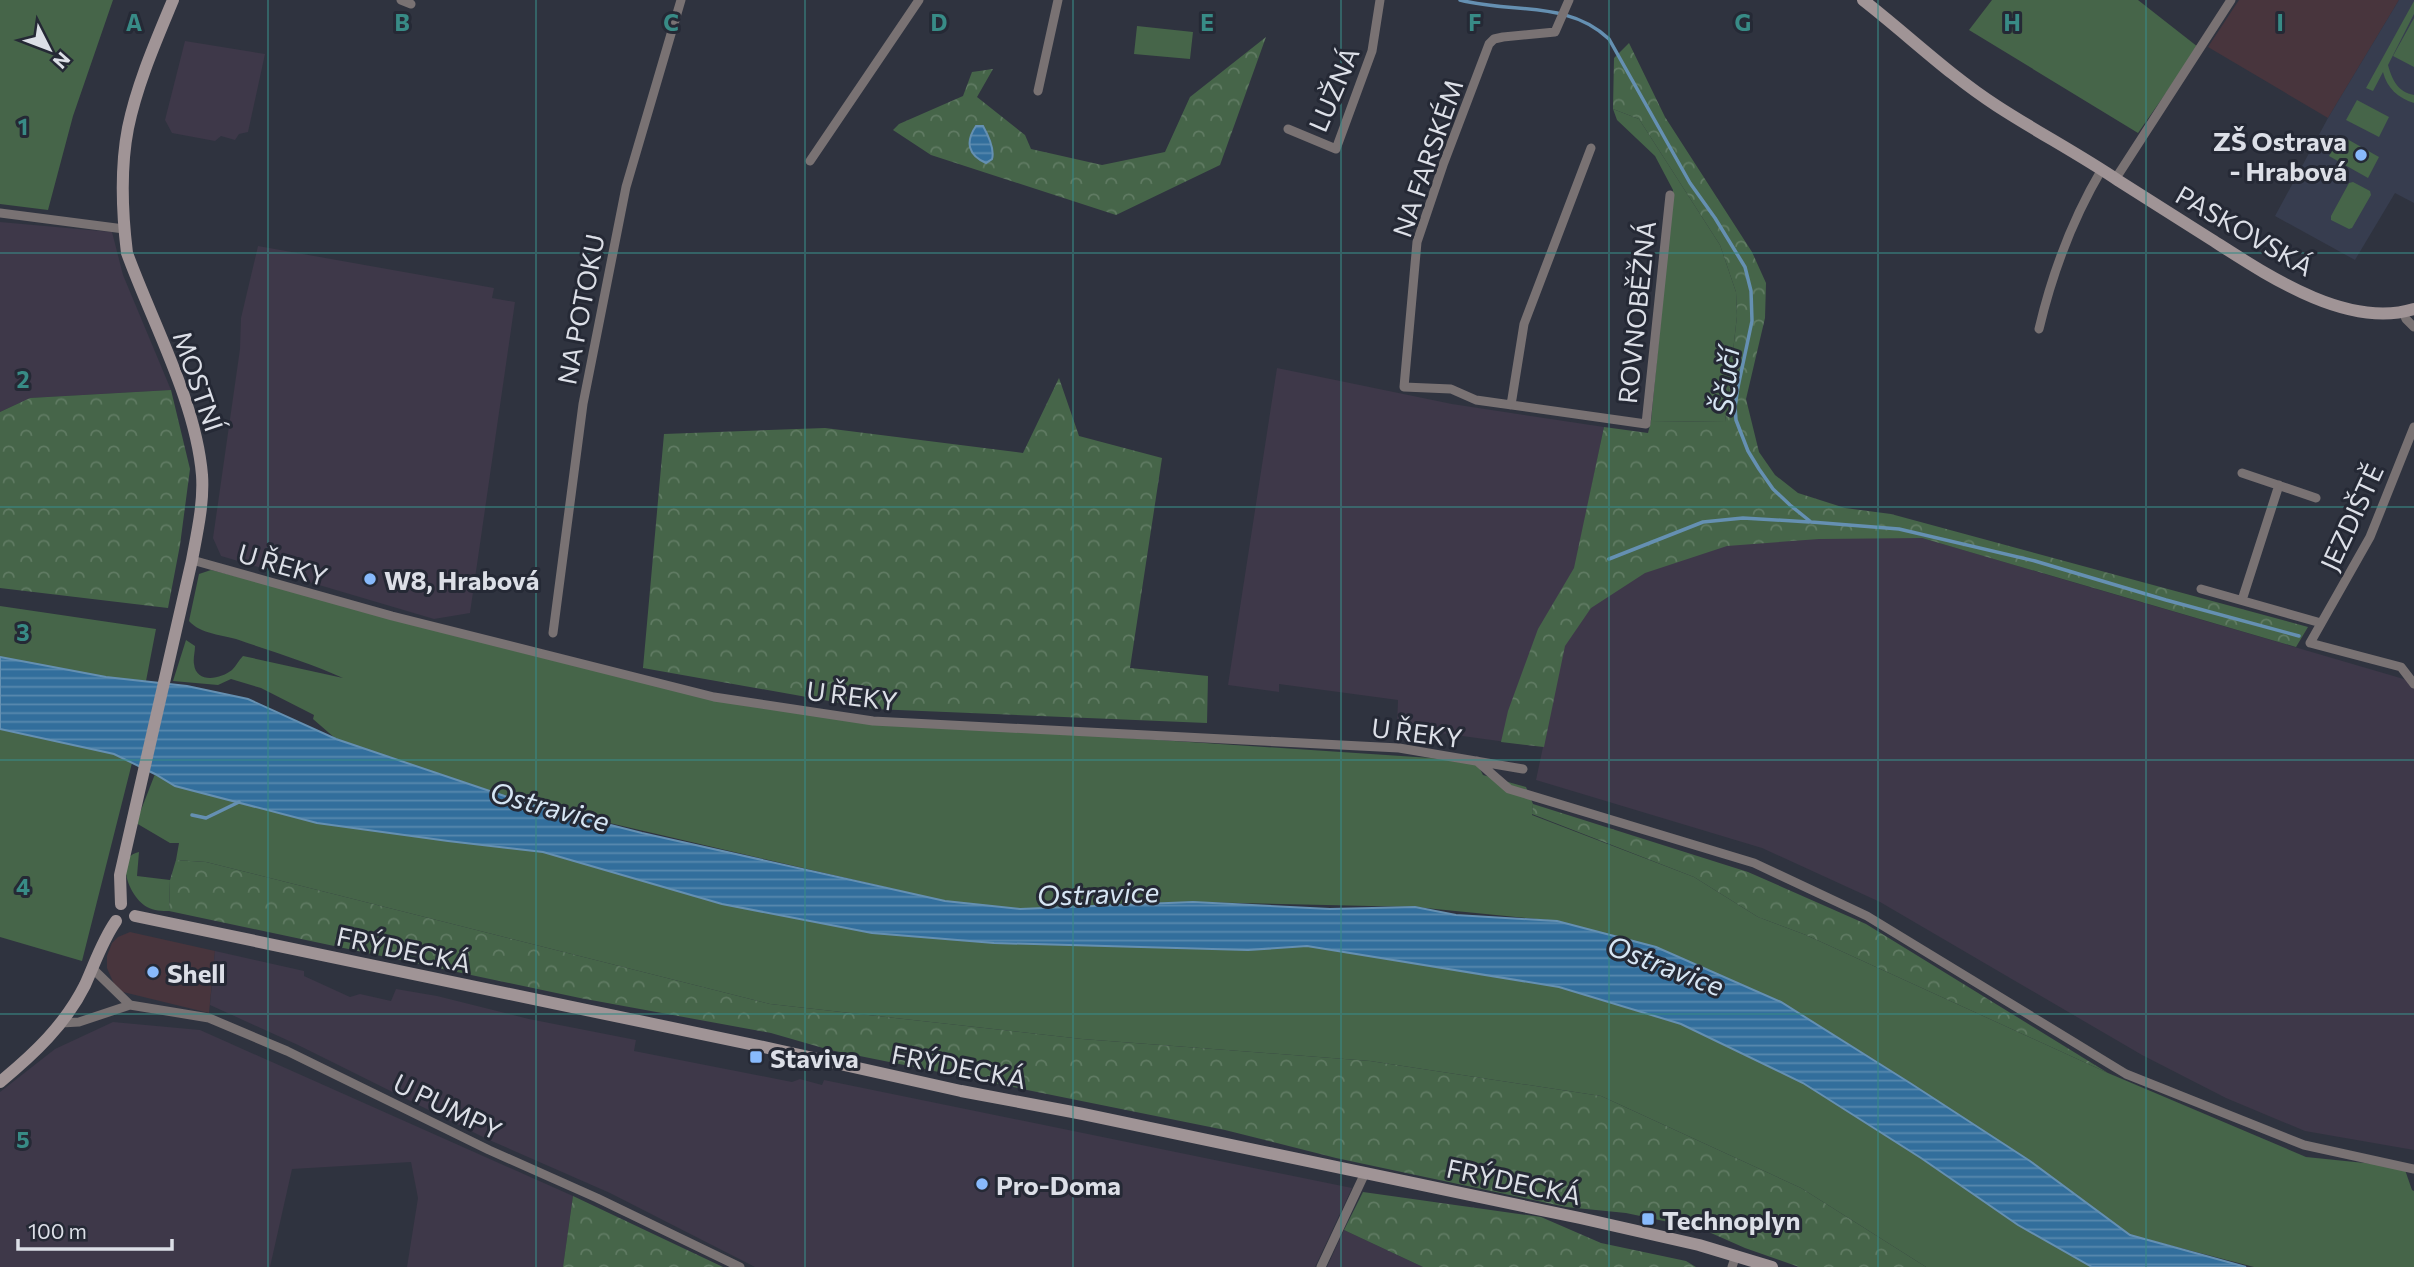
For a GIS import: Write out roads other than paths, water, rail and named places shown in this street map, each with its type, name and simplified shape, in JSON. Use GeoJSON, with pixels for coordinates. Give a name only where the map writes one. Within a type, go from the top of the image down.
{"type":"FeatureCollection","features":[{"type":"Feature","properties":{"kind":"main road","name":"MOSTNÍ"},"geometry":{"type":"LineString","coordinates":[[121,904],[120,875],[192,560],[199,521],[202,477],[191,416],[127,253],[124,229],[122,183],[128,128],[139,90],[173,0]]}},
{"type":"Feature","properties":{"kind":"main road","name":"PASKOVSKÁ"},"geometry":{"type":"LineString","coordinates":[[1863,0],[1998,106],[2102,169],[2245,262],[2287,285],[2350,309],[2381,314],[2408,311]]}},
{"type":"Feature","properties":{"kind":"main road"},"geometry":{"type":"LineString","coordinates":[[121,904],[132,906],[135,916],[128,925],[121,925],[116,921],[114,910],[121,904]]}},
{"type":"Feature","properties":{"kind":"main road","name":"FRÝDECKÁ"},"geometry":{"type":"LineString","coordinates":[[135,916],[759,1046],[934,1086],[1083,1114],[1580,1218],[1734,1261],[1772,1267]]}},
{"type":"Feature","properties":{"kind":"main road"},"geometry":{"type":"LineString","coordinates":[[0,1082],[29,1058],[61,1023],[75,1002],[104,940],[116,921]]}},
{"type":"Feature","properties":{"kind":"street"},"geometry":{"type":"LineString","coordinates":[[401,0],[411,4]]}},
{"type":"Feature","properties":{"kind":"street","name":"NA POTOKU"},"geometry":{"type":"LineString","coordinates":[[553,633],[583,404],[623,201],[681,0]]}},
{"type":"Feature","properties":{"kind":"street"},"geometry":{"type":"LineString","coordinates":[[810,161],[919,0]]}},
{"type":"Feature","properties":{"kind":"street"},"geometry":{"type":"LineString","coordinates":[[1038,91],[1058,0]]}},
{"type":"Feature","properties":{"kind":"street","name":"LUŽNÁ"},"geometry":{"type":"LineString","coordinates":[[1288,129],[1336,149],[1373,51],[1380,0]]}},
{"type":"Feature","properties":{"kind":"street"},"geometry":{"type":"LineString","coordinates":[[2116,178],[2231,0]]}},
{"type":"Feature","properties":{"kind":"street","name":"NA FARSKÉM"},"geometry":{"type":"LineString","coordinates":[[1511,405],[1476,400],[1451,389],[1404,387],[1417,242],[1489,44],[1494,39],[1503,37],[1551,34],[1557,30],[1568,1]]}},
{"type":"Feature","properties":{"kind":"street"},"geometry":{"type":"LineString","coordinates":[[1511,405],[1524,324],[1591,148]]}},
{"type":"Feature","properties":{"kind":"street"},"geometry":{"type":"LineString","coordinates":[[2039,329],[2057,266],[2087,193],[2102,169]]}},
{"type":"Feature","properties":{"kind":"street","name":"ROVNOBĚŽNÁ"},"geometry":{"type":"LineString","coordinates":[[1511,405],[1646,424],[1670,195]]}},
{"type":"Feature","properties":{"kind":"street"},"geometry":{"type":"LineString","coordinates":[[0,213],[124,229]]}},
{"type":"Feature","properties":{"kind":"street"},"geometry":{"type":"LineString","coordinates":[[2408,311],[2406,319],[2414,327]]}},
{"type":"Feature","properties":{"kind":"street","name":"JEZDIŠTĚ"},"geometry":{"type":"LineString","coordinates":[[2414,427],[2370,537],[2310,643],[2401,667],[2414,684]]}},
{"type":"Feature","properties":{"kind":"street","name":"JEZDIŠTĚ"},"geometry":{"type":"LineString","coordinates":[[2242,473],[2316,498]]}},
{"type":"Feature","properties":{"kind":"street"},"geometry":{"type":"LineString","coordinates":[[2242,600],[2280,485]]}},
{"type":"Feature","properties":{"kind":"street","name":"U ŘEKY"},"geometry":{"type":"LineString","coordinates":[[192,560],[392,616],[714,697],[873,721],[1399,748],[1523,769]]}},
{"type":"Feature","properties":{"kind":"street"},"geometry":{"type":"LineString","coordinates":[[2201,589],[2321,623]]}},
{"type":"Feature","properties":{"kind":"street"},"geometry":{"type":"LineString","coordinates":[[1476,761],[1509,789],[1754,863],[1867,916],[2126,1074],[2304,1145],[2414,1169]]}},
{"type":"Feature","properties":{"kind":"street"},"geometry":{"type":"LineString","coordinates":[[92,968],[130,1004]]}},
{"type":"Feature","properties":{"kind":"street","name":"U PUMPY"},"geometry":{"type":"LineString","coordinates":[[61,1023],[79,1022],[130,1004],[209,1018],[287,1051],[489,1150],[597,1198],[740,1267]]}},
{"type":"Feature","properties":{"kind":"street"},"geometry":{"type":"LineString","coordinates":[[1321,1267],[1365,1173]]}},
{"type":"Feature","properties":{"kind":"water"},"geometry":{"type":"Polygon","coordinates":[[[976,126],[983,126],[992,147],[992,159],[986,163],[975,156],[970,148],[970,137],[976,126]]]}},
{"type":"Feature","properties":{"kind":"water","name":"Ostravice"},"geometry":{"type":"Polygon","coordinates":[[[0,657],[106,677],[187,686],[248,699],[336,739],[528,804],[642,833],[945,901],[1020,909],[1193,902],[1330,909],[1415,907],[1456,915],[1557,921],[1656,947],[1781,1002],[2030,1161],[2130,1235],[2246,1267],[2092,1267],[2018,1225],[1921,1158],[1803,1083],[1681,1024],[1559,987],[1307,946],[1248,950],[994,943],[872,933],[722,904],[543,852],[317,823],[175,786],[114,754],[0,729],[0,657]]]}},
{"type":"Feature","properties":{"kind":"waterway","name":"Ščučí"},"geometry":{"type":"LineString","coordinates":[[1460,0],[1558,13],[1576,18],[1609,39],[1690,183],[1745,267],[1751,291],[1752,321],[1738,387],[1736,420],[1748,451],[1773,489],[1811,522],[1899,529],[2035,561],[2299,636]]}},
{"type":"Feature","properties":{"kind":"waterway"},"geometry":{"type":"LineString","coordinates":[[1609,559],[1703,522],[1743,518],[1809,522]]}},
{"type":"Feature","properties":{"kind":"waterway"},"geometry":{"type":"LineString","coordinates":[[192,815],[206,818],[239,802]]}},
{"type":"Feature","properties":{"kind":"place","name":"ZŠ Ostrava - Hrabová"},"geometry":{"type":"Point","coordinates":[2361,155]}},
{"type":"Feature","properties":{"kind":"place","name":"W8, Hrabová"},"geometry":{"type":"Point","coordinates":[370,579]}},
{"type":"Feature","properties":{"kind":"place","name":"Shell"},"geometry":{"type":"Point","coordinates":[153,972]}},
{"type":"Feature","properties":{"kind":"place","name":"Staviva"},"geometry":{"type":"Point","coordinates":[756,1057]}},
{"type":"Feature","properties":{"kind":"place","name":"Pro-Doma"},"geometry":{"type":"Point","coordinates":[982,1184]}},
{"type":"Feature","properties":{"kind":"place","name":"Technoplyn"},"geometry":{"type":"Point","coordinates":[1648,1219]}}]}
